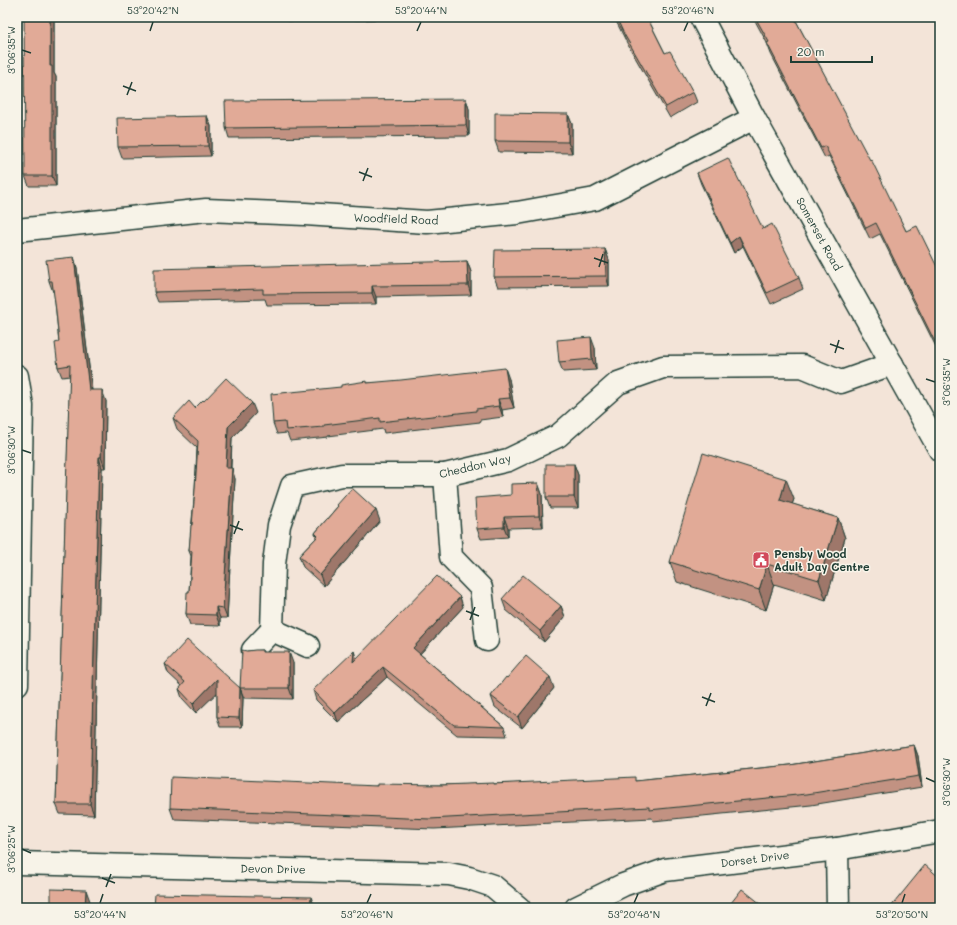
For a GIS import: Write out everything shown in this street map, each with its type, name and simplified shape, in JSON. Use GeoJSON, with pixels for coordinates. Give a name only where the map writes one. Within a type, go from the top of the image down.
{"type":"FeatureCollection","features":[{"type":"Feature","properties":{"kind":"street","name":"Somerset Road"},"geometry":{"type":"LineString","coordinates":[[701,17],[754,118],[940,450]]}},
{"type":"Feature","properties":{"kind":"street","name":"Woodfield Road"},"geometry":{"type":"LineString","coordinates":[[17,230],[206,210],[305,214],[428,222],[517,213],[595,199],[754,118]]}},
{"type":"Feature","properties":{"kind":"street","name":"Cheddon Way"},"geometry":{"type":"LineString","coordinates":[[272,630],[274,564],[279,525],[292,486],[342,474],[445,475],[508,460],[558,436],[618,383],[663,367],[802,366],[841,382],[892,364]]}},
{"type":"Feature","properties":{"kind":"street"},"geometry":{"type":"LineString","coordinates":[[17,376],[22,406],[17,684]]}},
{"type":"Feature","properties":{"kind":"street"},"geometry":{"type":"LineString","coordinates":[[445,475],[451,557],[481,588],[487,640]]}},
{"type":"Feature","properties":{"kind":"street"},"geometry":{"type":"LineString","coordinates":[[253,650],[272,630],[308,646]]}},
{"type":"Feature","properties":{"kind":"street","name":"Dorset Drive"},"geometry":{"type":"LineString","coordinates":[[576,908],[623,885],[665,870],[837,848],[940,830]]}},
{"type":"Feature","properties":{"kind":"street"},"geometry":{"type":"LineString","coordinates":[[837,848],[838,908]]}},
{"type":"Feature","properties":{"kind":"street","name":"Devon Drive"},"geometry":{"type":"LineString","coordinates":[[17,863],[449,874],[469,878],[493,886],[519,908]]}},
{"type":"Feature","properties":{"kind":"building"},"geometry":{"type":"Polygon","coordinates":[[[24,17],[50,17],[50,66],[52,66],[52,176],[25,176],[24,17]]]}},
{"type":"Feature","properties":{"kind":"building"},"geometry":{"type":"Polygon","coordinates":[[[616,17],[647,17],[665,53],[670,51],[693,92],[666,107],[624,34],[616,17]]]}},
{"type":"Feature","properties":{"kind":"building"},"geometry":{"type":"Polygon","coordinates":[[[755,17],[794,17],[870,160],[871,159],[906,231],[917,226],[940,273],[940,352],[876,223],[866,228],[825,146],[821,148],[767,43],[769,42],[755,17]]]}},
{"type":"Feature","properties":{"kind":"building"},"geometry":{"type":"Polygon","coordinates":[[[466,99],[466,125],[226,128],[225,101],[466,99]]]}},
{"type":"Feature","properties":{"kind":"building"},"geometry":{"type":"Polygon","coordinates":[[[495,113],[568,114],[568,142],[495,141],[495,113]]]}},
{"type":"Feature","properties":{"kind":"building"},"geometry":{"type":"Polygon","coordinates":[[[207,116],[208,146],[118,147],[117,118],[207,116]]]}},
{"type":"Feature","properties":{"kind":"building"},"geometry":{"type":"Polygon","coordinates":[[[728,158],[763,229],[772,224],[799,278],[767,293],[739,236],[730,243],[697,173],[728,158]]]}},
{"type":"Feature","properties":{"kind":"building"},"geometry":{"type":"Polygon","coordinates":[[[605,249],[606,276],[494,277],[495,250],[605,249]]]}},
{"type":"Feature","properties":{"kind":"building"},"geometry":{"type":"Polygon","coordinates":[[[74,257],[89,390],[102,390],[90,804],[56,804],[70,365],[58,367],[55,343],[59,342],[56,311],[52,281],[49,281],[46,260],[74,257]]]}},
{"type":"Feature","properties":{"kind":"building"},"geometry":{"type":"Polygon","coordinates":[[[467,261],[468,285],[372,286],[372,293],[263,294],[263,289],[154,292],[154,269],[467,261]]]}},
{"type":"Feature","properties":{"kind":"building"},"geometry":{"type":"Polygon","coordinates":[[[591,337],[592,359],[559,362],[557,340],[591,337]]]}},
{"type":"Feature","properties":{"kind":"building"},"geometry":{"type":"Polygon","coordinates":[[[505,368],[510,398],[498,399],[499,406],[476,409],[476,411],[380,422],[380,418],[324,425],[324,427],[286,430],[285,422],[273,423],[271,394],[341,387],[341,385],[367,381],[367,383],[401,380],[505,368]]]}},
{"type":"Feature","properties":{"kind":"building"},"geometry":{"type":"Polygon","coordinates":[[[226,378],[252,403],[228,427],[226,468],[232,468],[223,608],[216,607],[216,615],[186,614],[192,551],[189,551],[198,441],[173,418],[189,401],[195,408],[203,400],[204,401],[226,378]]]}},
{"type":"Feature","properties":{"kind":"building","name":"Pensby Wood Adult Day Centre"},"geometry":{"type":"Polygon","coordinates":[[[703,453],[786,479],[780,500],[838,518],[819,580],[767,564],[759,590],[670,562],[703,453]]]}},
{"type":"Feature","properties":{"kind":"building"},"geometry":{"type":"Polygon","coordinates":[[[546,464],[574,464],[574,497],[546,497],[546,464]]]}},
{"type":"Feature","properties":{"kind":"building"},"geometry":{"type":"Polygon","coordinates":[[[538,483],[539,516],[504,517],[504,527],[477,529],[475,498],[511,495],[511,484],[538,483]]]}},
{"type":"Feature","properties":{"kind":"building"},"geometry":{"type":"Polygon","coordinates":[[[352,488],[376,510],[320,575],[299,556],[318,536],[315,533],[352,488]]]}},
{"type":"Feature","properties":{"kind":"building"},"geometry":{"type":"Polygon","coordinates":[[[523,575],[561,606],[540,631],[502,599],[523,575]]]}},
{"type":"Feature","properties":{"kind":"building"},"geometry":{"type":"Polygon","coordinates":[[[437,576],[460,597],[413,648],[504,727],[454,725],[383,667],[335,713],[313,690],[354,651],[353,662],[437,576]]]}},
{"type":"Feature","properties":{"kind":"building"},"geometry":{"type":"Polygon","coordinates":[[[187,640],[240,688],[239,718],[217,717],[217,679],[193,704],[179,689],[185,682],[165,664],[187,640]]]}},
{"type":"Feature","properties":{"kind":"building"},"geometry":{"type":"Polygon","coordinates":[[[242,650],[289,652],[289,688],[240,688],[242,650]]]}},
{"type":"Feature","properties":{"kind":"building"},"geometry":{"type":"Polygon","coordinates":[[[526,656],[550,677],[518,717],[491,696],[506,677],[507,678],[526,656]]]}},
{"type":"Feature","properties":{"kind":"building"},"geometry":{"type":"Polygon","coordinates":[[[914,745],[919,776],[807,794],[649,810],[649,807],[430,819],[170,808],[171,777],[377,786],[377,784],[493,784],[635,777],[635,781],[790,765],[914,745]]]}},
{"type":"Feature","properties":{"kind":"building"},"geometry":{"type":"Polygon","coordinates":[[[925,865],[940,878],[940,903],[936,908],[890,908],[925,865]]]}},
{"type":"Feature","properties":{"kind":"building"},"geometry":{"type":"Polygon","coordinates":[[[51,889],[86,890],[85,908],[51,908],[51,889]]]}},
{"type":"Feature","properties":{"kind":"building"},"geometry":{"type":"Polygon","coordinates":[[[742,889],[766,908],[727,908],[742,889]]]}},
{"type":"Feature","properties":{"kind":"building"},"geometry":{"type":"Polygon","coordinates":[[[155,894],[311,897],[310,908],[154,908],[155,894]]]}},
{"type":"Feature","properties":{"kind":"building"},"geometry":{"type":"Polygon","coordinates":[[[660,905],[662,908],[652,908],[660,905]]]}},
{"type":"Feature","properties":{"kind":"building"},"geometry":{"type":"Polygon","coordinates":[[[445,906],[446,908],[429,908],[445,906]]]}},
{"type":"Feature","properties":{"kind":"place","name":"Pensby Wood Adult Day Centre"},"geometry":{"type":"Point","coordinates":[761,560]}}]}
